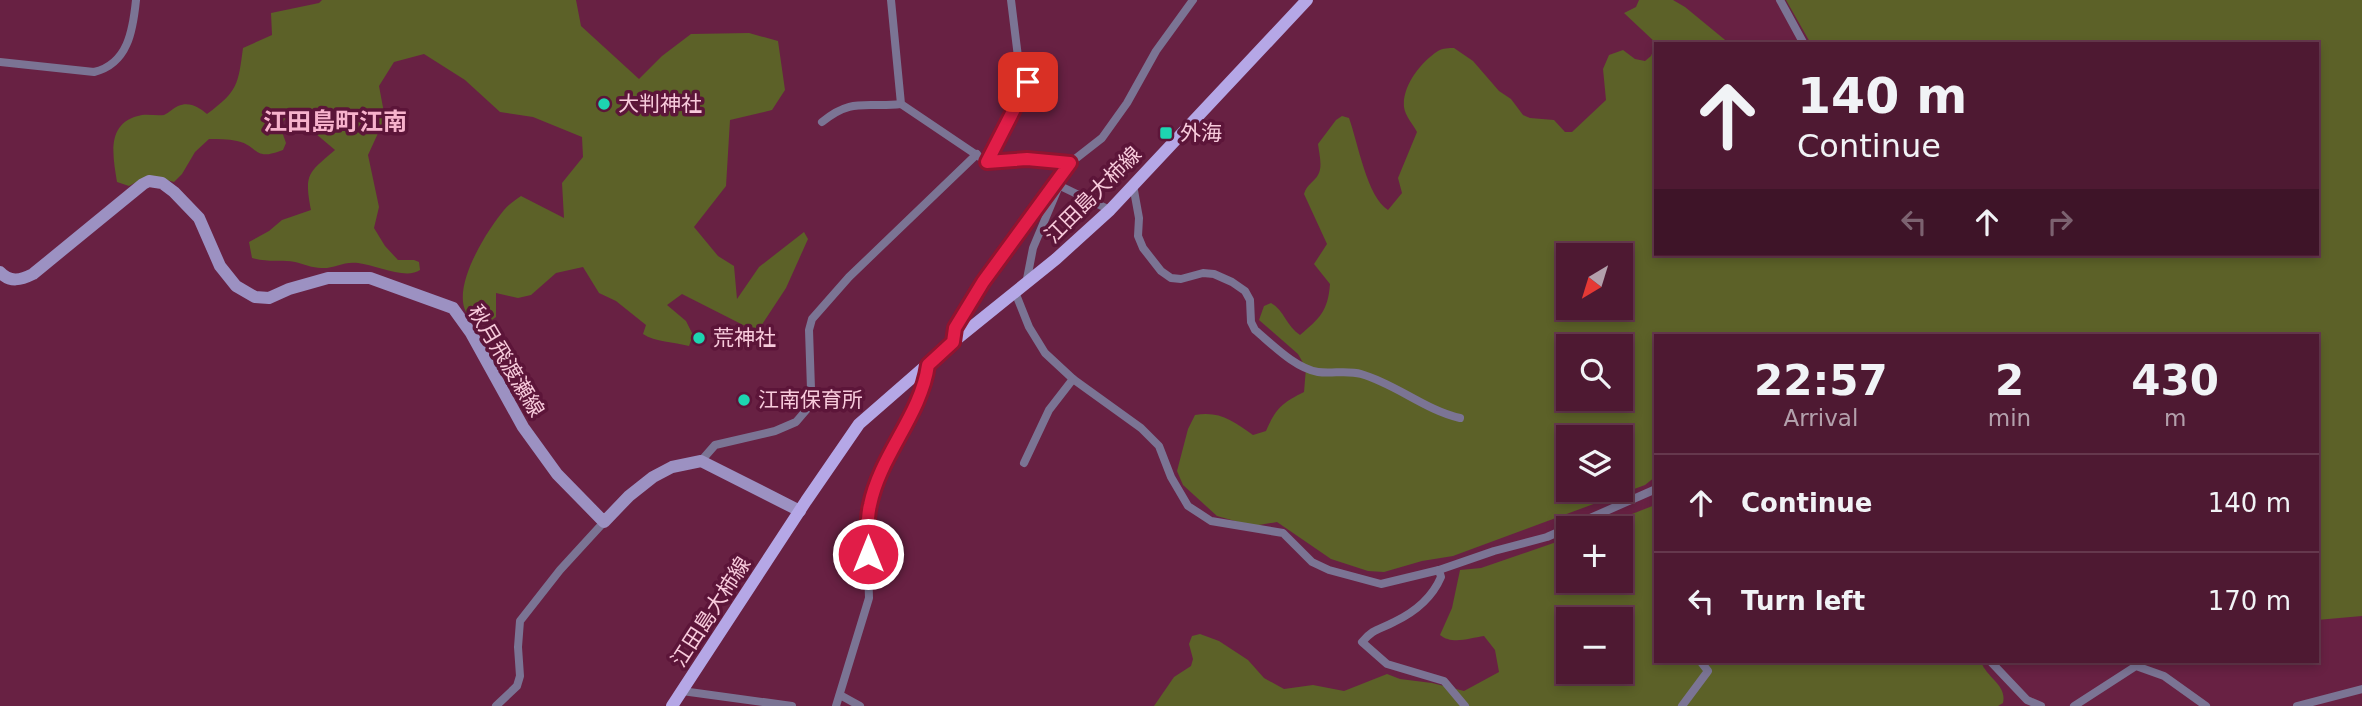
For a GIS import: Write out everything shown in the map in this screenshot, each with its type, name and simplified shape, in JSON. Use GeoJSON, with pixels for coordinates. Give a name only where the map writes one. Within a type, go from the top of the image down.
{"type":"FeatureCollection","features":[{"type":"Feature","properties":{"kind":"main road","name":"江田島大柿線"},"geometry":{"type":"LineString","coordinates":[[672,706],[859,424],[953,342],[1056,260],[1110,210],[1307,0]]}},
{"type":"Feature","properties":{"kind":"main road","name":"秋月飛渡瀬線"},"geometry":{"type":"LineString","coordinates":[[0,272],[15,280],[33,274],[143,184],[149,181],[162,183],[199,218],[220,266],[236,286],[255,297],[269,298],[289,289],[328,278],[370,278],[453,308],[471,333],[523,427],[557,474],[604,522]]}},
{"type":"Feature","properties":{"kind":"main road"},"geometry":{"type":"LineString","coordinates":[[604,522],[629,496],[653,477],[672,467],[701,461],[800,511]]}},
{"type":"Feature","properties":{"kind":"street"},"geometry":{"type":"LineString","coordinates":[[0,62],[94,72],[104,70],[113,64],[129,42],[136,0]]}},
{"type":"Feature","properties":{"kind":"street"},"geometry":{"type":"LineString","coordinates":[[891,0],[901,104]]}},
{"type":"Feature","properties":{"kind":"street"},"geometry":{"type":"LineString","coordinates":[[987,162],[1028,82],[1019,65],[1011,0]]}},
{"type":"Feature","properties":{"kind":"street"},"geometry":{"type":"LineString","coordinates":[[953,342],[955,328],[983,282],[1057,185],[1070,163],[1102,138],[1133,94],[1156,51],[1193,0]]}},
{"type":"Feature","properties":{"kind":"street"},"geometry":{"type":"LineString","coordinates":[[1780,0],[1803,42]]}},
{"type":"Feature","properties":{"kind":"street"},"geometry":{"type":"LineString","coordinates":[[822,122],[836,110],[856,104],[901,104],[987,162],[1027,159],[1070,163]]}},
{"type":"Feature","properties":{"kind":"street"},"geometry":{"type":"LineString","coordinates":[[701,461],[715,445],[775,431],[796,422],[808,408],[811,389],[809,330],[812,319],[849,277],[977,153]]}},
{"type":"Feature","properties":{"kind":"street"},"geometry":{"type":"LineString","coordinates":[[1057,185],[1110,210]]}},
{"type":"Feature","properties":{"kind":"street"},"geometry":{"type":"LineString","coordinates":[[1057,185],[1021,288],[1029,327],[1045,353],[1073,379],[1141,428],[1159,446],[1171,477],[1188,506],[1212,521],[1283,533],[1312,562],[1329,570],[1381,584],[1439,570],[1494,551],[1548,537],[1654,490]]}},
{"type":"Feature","properties":{"kind":"street"},"geometry":{"type":"LineString","coordinates":[[1133,185],[1139,218],[1138,236],[1143,248],[1160,271],[1171,278],[1214,274],[1232,282],[1245,291],[1250,300],[1251,322],[1255,330],[1303,368],[1317,372],[1359,373],[1410,395],[1442,414],[1460,418]]}},
{"type":"Feature","properties":{"kind":"street"},"geometry":{"type":"LineString","coordinates":[[836,706],[869,598],[867,534],[870,505],[886,463],[926,382],[928,365]]}},
{"type":"Feature","properties":{"kind":"street"},"geometry":{"type":"LineString","coordinates":[[1024,463],[1049,410],[1073,379]]}},
{"type":"Feature","properties":{"kind":"street"},"geometry":{"type":"LineString","coordinates":[[496,706],[517,686],[520,676],[520,621],[560,570],[604,522]]}},
{"type":"Feature","properties":{"kind":"street"},"geometry":{"type":"LineString","coordinates":[[1439,570],[1441,578],[1429,599],[1395,622],[1372,630],[1362,642],[1387,664],[1444,681],[1465,706]]}},
{"type":"Feature","properties":{"kind":"street"},"geometry":{"type":"LineString","coordinates":[[1682,706],[1708,671],[1701,663]]}},
{"type":"Feature","properties":{"kind":"street"},"geometry":{"type":"LineString","coordinates":[[1993,663],[2027,700],[2041,706]]}},
{"type":"Feature","properties":{"kind":"street"},"geometry":{"type":"LineString","coordinates":[[2074,706],[2136,666],[2164,676],[2206,706]]}},
{"type":"Feature","properties":{"kind":"street"},"geometry":{"type":"LineString","coordinates":[[2297,706],[2362,689]]}},
{"type":"Feature","properties":{"kind":"street"},"geometry":{"type":"LineString","coordinates":[[682,691],[792,706]]}},
{"type":"Feature","properties":{"kind":"street"},"geometry":{"type":"LineString","coordinates":[[840,695],[860,706]]}},
{"type":"Feature","properties":{"kind":"green space"},"geometry":{"type":"Polygon","coordinates":[[[322,0],[576,0],[581,26],[639,79],[662,56],[691,34],[749,33],[778,41],[785,90],[772,110],[730,120],[726,186],[694,227],[718,256],[734,266],[737,299],[759,267],[804,232],[808,239],[786,288],[759,329],[749,328],[682,294],[667,305],[686,321],[693,335],[689,346],[653,339],[643,334],[646,325],[616,301],[599,293],[583,267],[556,273],[531,295],[518,298],[496,293],[496,317],[485,325],[470,318],[464,305],[463,290],[468,272],[485,236],[506,208],[521,196],[564,218],[562,183],[583,157],[582,137],[533,117],[500,112],[465,80],[424,54],[394,62],[379,86],[385,118],[368,155],[379,207],[374,228],[398,260],[419,262],[420,270],[414,273],[399,273],[358,263],[321,268],[289,261],[252,258],[249,242],[282,220],[311,210],[308,189],[310,175],[335,150],[290,112],[280,126],[286,143],[283,150],[261,154],[244,143],[209,139],[195,152],[174,182],[150,178],[129,186],[117,182],[113,151],[117,132],[122,125],[142,115],[164,115],[186,104],[207,114],[231,93],[235,86],[243,48],[272,35],[271,13],[319,3],[322,0]]]}},
{"type":"Feature","properties":{"kind":"green space"},"geometry":{"type":"Polygon","coordinates":[[[1639,0],[1673,0],[1728,42],[1655,42],[1624,13],[1636,7],[1639,0]]]}},
{"type":"Feature","properties":{"kind":"green space"},"geometry":{"type":"Polygon","coordinates":[[[1786,0],[2362,0],[2362,616],[2319,620],[2319,334],[1654,334],[1654,478],[1633,489],[1633,425],[1556,425],[1556,502],[1599,502],[1453,556],[1422,561],[1384,572],[1368,571],[1331,559],[1277,522],[1253,526],[1217,516],[1183,485],[1177,471],[1188,429],[1195,415],[1219,416],[1253,435],[1266,431],[1280,407],[1304,392],[1306,368],[1298,354],[1259,320],[1264,306],[1271,303],[1300,335],[1318,319],[1325,308],[1330,284],[1314,264],[1327,244],[1304,194],[1319,172],[1318,144],[1336,120],[1342,116],[1349,118],[1374,194],[1388,210],[1402,193],[1398,178],[1417,132],[1404,107],[1406,91],[1419,68],[1438,51],[1454,48],[1473,61],[1523,115],[1554,120],[1565,132],[1572,132],[1606,100],[1603,69],[1609,55],[1623,50],[1635,59],[1645,61],[1654,48],[1654,256],[2319,256],[2319,42],[1810,42],[1786,0]]]}},
{"type":"Feature","properties":{"kind":"green space"},"geometry":{"type":"Polygon","coordinates":[[[1654,505],[1654,663],[1982,663],[2000,687],[2003,703],[1998,706],[1154,706],[1174,677],[1191,666],[1193,659],[1189,644],[1192,636],[1200,634],[1219,641],[1248,660],[1264,678],[1284,689],[1313,685],[1344,691],[1387,674],[1464,691],[1499,672],[1495,650],[1484,636],[1450,640],[1440,635],[1452,608],[1460,570],[1481,568],[1556,542],[1556,593],[1633,593],[1633,516],[1627,516],[1654,505]]]}},
{"type":"Feature","properties":{"kind":"place","name":"大判神社"},"geometry":{"type":"Point","coordinates":[604,104]}},
{"type":"Feature","properties":{"kind":"place","name":"外海"},"geometry":{"type":"Point","coordinates":[1166,133]}},
{"type":"Feature","properties":{"kind":"place","name":"荒神社"},"geometry":{"type":"Point","coordinates":[699,338]}},
{"type":"Feature","properties":{"kind":"place","name":"江南保育所"},"geometry":{"type":"Point","coordinates":[744,400]}},
{"type":"Feature","properties":{"kind":"district","name":"江田島町江南"},"geometry":{"type":"Point","coordinates":[335,122]}},
{"type":"Feature","properties":{"kind":"route"},"geometry":{"type":"LineString","coordinates":[[868,554],[870,505],[886,463],[926,382],[928,365],[953,342],[955,328],[983,282],[1070,163],[1027,159],[987,162],[1028,82]]}}]}
